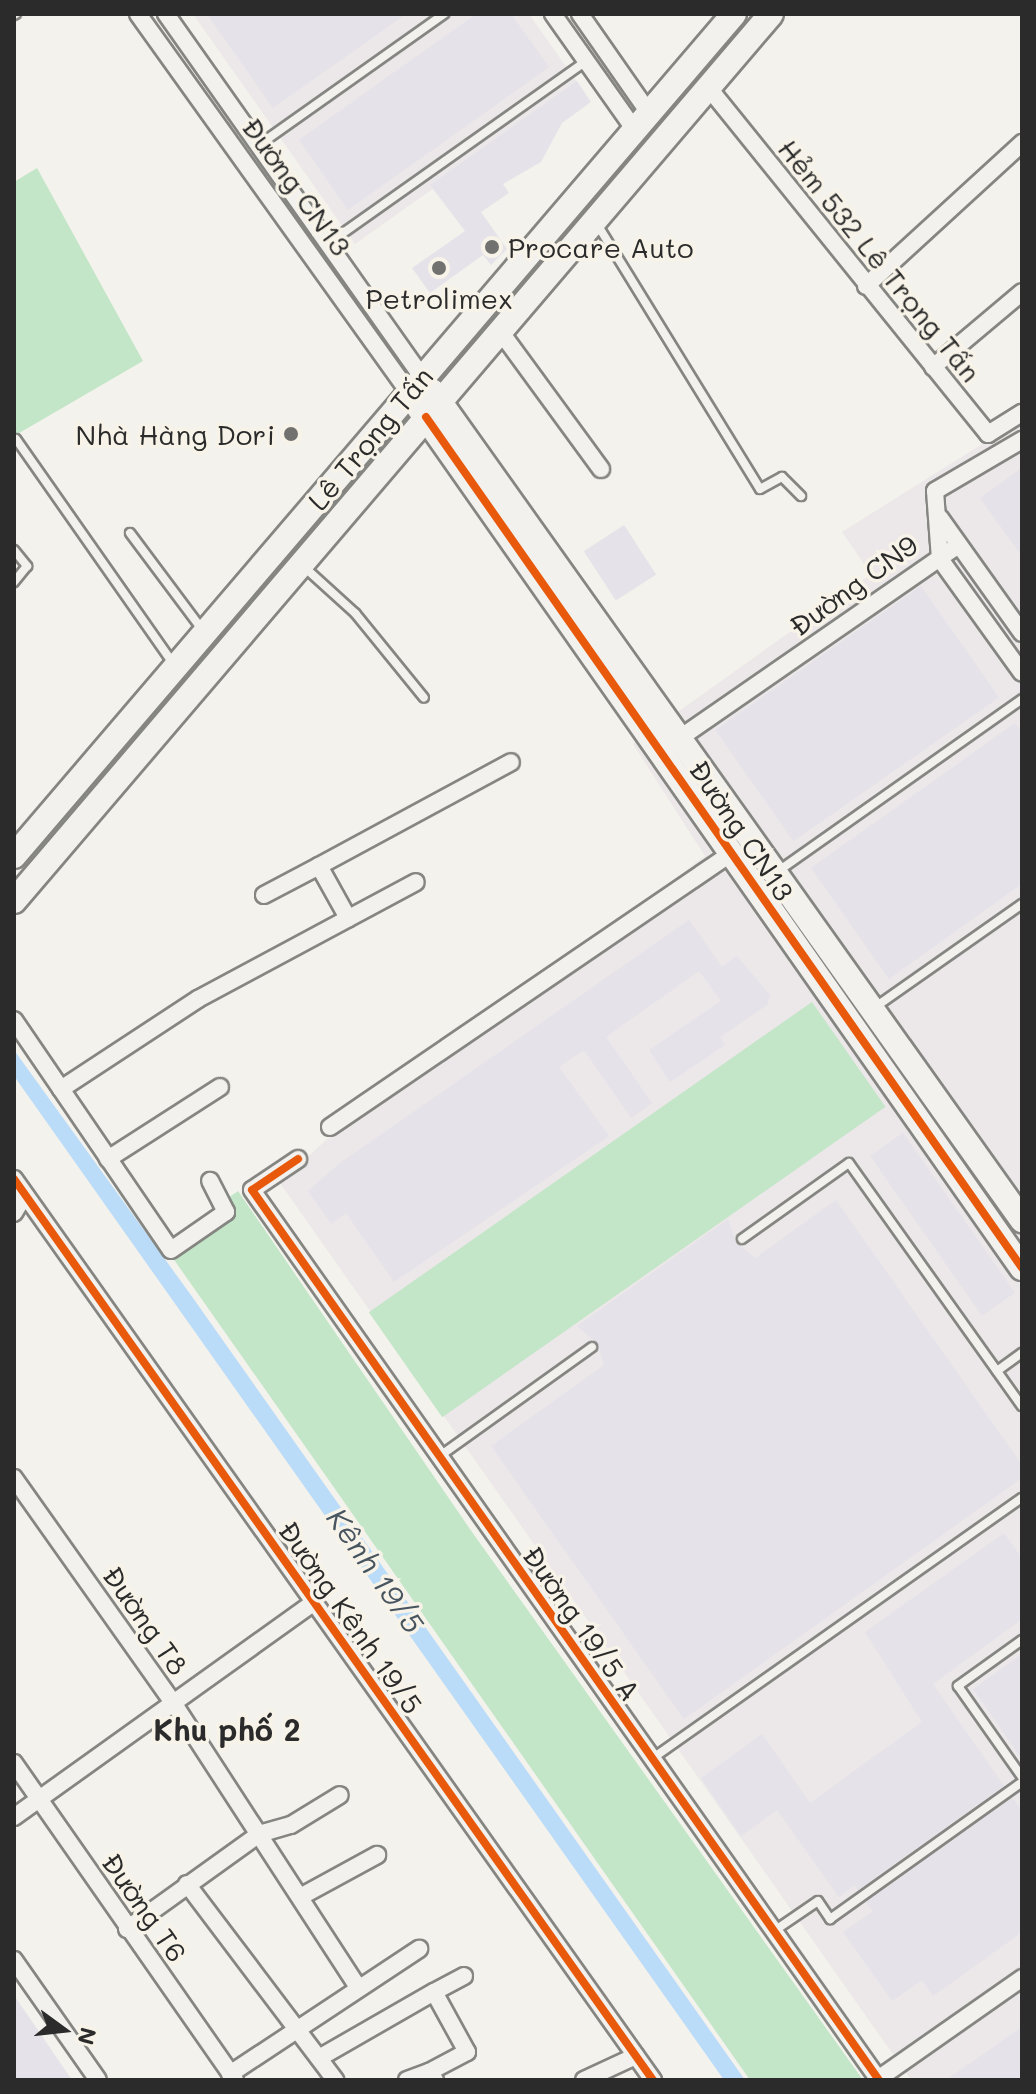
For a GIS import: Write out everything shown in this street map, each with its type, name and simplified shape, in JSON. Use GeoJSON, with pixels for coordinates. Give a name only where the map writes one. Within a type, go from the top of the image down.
{"type":"FeatureCollection","features":[{"type":"Feature","properties":{"kind":"main road","name":"Lê Trọng Tấn"},"geometry":{"type":"LineString","coordinates":[[14,856],[734,14]]}},
{"type":"Feature","properties":{"kind":"main road","name":"Lê Trọng Tấn"},"geometry":{"type":"LineString","coordinates":[[14,901],[771,14]]}},
{"type":"Feature","properties":{"kind":"main road","name":"Đường CN13"},"geometry":{"type":"LineString","coordinates":[[415,385],[671,744],[776,873],[1022,1220]]}},
{"type":"Feature","properties":{"kind":"main road","name":"Đường CN13"},"geometry":{"type":"LineString","coordinates":[[671,744],[730,854],[1018,1255]]}},
{"type":"Feature","properties":{"kind":"street","name":"Đường CN13"},"geometry":{"type":"LineString","coordinates":[[138,14],[229,142],[415,385]]}},
{"type":"Feature","properties":{"kind":"street","name":"Đường CN13"},"geometry":{"type":"LineString","coordinates":[[166,14],[328,244],[415,385]]}},
{"type":"Feature","properties":{"kind":"street"},"geometry":{"type":"LineString","coordinates":[[553,14],[586,61],[642,121]]}},
{"type":"Feature","properties":{"kind":"street"},"geometry":{"type":"LineString","coordinates":[[580,14],[642,121]]}},
{"type":"Feature","properties":{"kind":"street","name":"Hẻm 532 Lê Trọng Tấn"},"geometry":{"type":"LineString","coordinates":[[708,87],[988,434],[1022,413]]}},
{"type":"Feature","properties":{"kind":"street"},"geometry":{"type":"LineString","coordinates":[[229,142],[247,129]]}},
{"type":"Feature","properties":{"kind":"street"},"geometry":{"type":"LineString","coordinates":[[866,286],[1022,143]]}},
{"type":"Feature","properties":{"kind":"street"},"geometry":{"type":"LineString","coordinates":[[933,367],[1022,292]]}},
{"type":"Feature","properties":{"kind":"street"},"geometry":{"type":"LineString","coordinates":[[500,331],[601,469]]}},
{"type":"Feature","properties":{"kind":"street","name":"Đường CN9"},"geometry":{"type":"LineString","coordinates":[[671,744],[940,559],[940,518],[935,491],[1022,440]]}},
{"type":"Feature","properties":{"kind":"street"},"geometry":{"type":"LineString","coordinates":[[940,518],[1022,633]]}},
{"type":"Feature","properties":{"kind":"street"},"geometry":{"type":"LineString","coordinates":[[959,545],[940,559],[1022,673]]}},
{"type":"Feature","properties":{"kind":"street"},"geometry":{"type":"LineString","coordinates":[[264,895],[511,762]]}},
{"type":"Feature","properties":{"kind":"street"},"geometry":{"type":"LineString","coordinates":[[330,1127],[730,854]]}},
{"type":"Feature","properties":{"kind":"street"},"geometry":{"type":"LineString","coordinates":[[319,866],[348,918]]}},
{"type":"Feature","properties":{"kind":"street"},"geometry":{"type":"LineString","coordinates":[[755,888],[776,873]]}},
{"type":"Feature","properties":{"kind":"street"},"geometry":{"type":"LineString","coordinates":[[61,1089],[198,999],[416,882]]}},
{"type":"Feature","properties":{"kind":"street"},"geometry":{"type":"LineString","coordinates":[[14,1020],[171,1250],[226,1212],[210,1181]]}},
{"type":"Feature","properties":{"kind":"street"},"geometry":{"type":"LineString","coordinates":[[108,1159],[220,1087]]}},
{"type":"Feature","properties":{"kind":"street","name":"Đường 19/5 A"},"geometry":{"type":"LineString","coordinates":[[298,1159],[252,1190],[878,2080]]}},
{"type":"Feature","properties":{"kind":"street","name":"Đường Kênh 19/5"},"geometry":{"type":"LineString","coordinates":[[14,1179],[653,2080]]}},
{"type":"Feature","properties":{"kind":"street"},"geometry":{"type":"LineString","coordinates":[[14,1213],[25,1195]]}},
{"type":"Feature","properties":{"kind":"street","name":"Đường T8"},"geometry":{"type":"LineString","coordinates":[[14,1478],[174,1704],[358,1987]]}},
{"type":"Feature","properties":{"kind":"street"},"geometry":{"type":"LineString","coordinates":[[14,1817],[314,1602]]}},
{"type":"Feature","properties":{"kind":"street","name":"Đường T6"},"geometry":{"type":"LineString","coordinates":[[14,1763],[233,2077]]}},
{"type":"Feature","properties":{"kind":"street"},"geometry":{"type":"LineString","coordinates":[[127,1929],[259,1834],[291,1825],[340,1795]]}},
{"type":"Feature","properties":{"kind":"street"},"geometry":{"type":"LineString","coordinates":[[300,1897],[377,1855]]}},
{"type":"Feature","properties":{"kind":"street"},"geometry":{"type":"LineString","coordinates":[[187,1884],[335,2080]]}},
{"type":"Feature","properties":{"kind":"street"},"geometry":{"type":"LineString","coordinates":[[233,2077],[297,2026],[419,1949]]}},
{"type":"Feature","properties":{"kind":"street"},"geometry":{"type":"LineString","coordinates":[[14,1960],[98,2080]]}},
{"type":"Feature","properties":{"kind":"street"},"geometry":{"type":"LineString","coordinates":[[319,2058],[464,1976]]}},
{"type":"Feature","properties":{"kind":"street"},"geometry":{"type":"LineString","coordinates":[[878,2080],[1022,1978]]}},
{"type":"Feature","properties":{"kind":"street"},"geometry":{"type":"LineString","coordinates":[[407,2080],[432,2076],[467,2052],[434,1992]]}},
{"type":"Feature","properties":{"kind":"street"},"geometry":{"type":"LineString","coordinates":[[584,2080],[636,2056]]}},
{"type":"Feature","properties":{"kind":"lane"},"geometry":{"type":"LineString","coordinates":[[259,146],[444,14]]}},
{"type":"Feature","properties":{"kind":"lane"},"geometry":{"type":"LineString","coordinates":[[328,244],[586,61]]}},
{"type":"Feature","properties":{"kind":"lane"},"geometry":{"type":"LineString","coordinates":[[595,220],[760,489],[782,477],[801,496]]}},
{"type":"Feature","properties":{"kind":"lane"},"geometry":{"type":"LineString","coordinates":[[16,439],[174,666]]}},
{"type":"Feature","properties":{"kind":"lane"},"geometry":{"type":"LineString","coordinates":[[130,533],[205,632]]}},
{"type":"Feature","properties":{"kind":"lane"},"geometry":{"type":"LineString","coordinates":[[14,550],[27,573],[14,582]]}},
{"type":"Feature","properties":{"kind":"lane"},"geometry":{"type":"LineString","coordinates":[[301,565],[355,613],[424,698]]}},
{"type":"Feature","properties":{"kind":"lane"},"geometry":{"type":"LineString","coordinates":[[776,873],[1022,699]]}},
{"type":"Feature","properties":{"kind":"lane"},"geometry":{"type":"LineString","coordinates":[[873,1008],[1022,904]]}},
{"type":"Feature","properties":{"kind":"lane"},"geometry":{"type":"LineString","coordinates":[[742,1239],[849,1163],[1022,1406]]}},
{"type":"Feature","properties":{"kind":"lane"},"geometry":{"type":"LineString","coordinates":[[440,1456],[592,1347]]}},
{"type":"Feature","properties":{"kind":"lane"},"geometry":{"type":"LineString","coordinates":[[997,1371],[1022,1353]]}},
{"type":"Feature","properties":{"kind":"lane"},"geometry":{"type":"LineString","coordinates":[[651,1760],[1022,1498]]}},
{"type":"Feature","properties":{"kind":"lane"},"geometry":{"type":"LineString","coordinates":[[773,1932],[818,1901],[830,1919],[1022,1780],[958,1686],[1022,1640]]}},
{"type":"Feature","properties":{"kind":"shaded area"},"geometry":{"type":"Polygon","coordinates":[[[193,14],[529,14],[579,85],[355,244],[193,14]]]}},
{"type":"Feature","properties":{"kind":"shaded area"},"geometry":{"type":"Polygon","coordinates":[[[1022,419],[1022,2080],[911,2080],[280,1183],[326,1140],[705,856],[633,744],[871,574],[842,532],[1022,419]]]}},
{"type":"Feature","properties":{"kind":"green space"},"geometry":{"type":"Polygon","coordinates":[[[37,168],[143,361],[14,436],[14,182],[37,168]]]}},
{"type":"Feature","properties":{"kind":"green space"},"geometry":{"type":"Polygon","coordinates":[[[812,1002],[885,1107],[442,1417],[369,1312],[812,1002]]]}},
{"type":"Feature","properties":{"kind":"green space"},"geometry":{"type":"Polygon","coordinates":[[[238,1191],[472,1532],[863,2080],[750,2080],[163,1244],[238,1191]]]}},
{"type":"Feature","properties":{"kind":"water","name":"Kênh 19/5"},"geometry":{"type":"Polygon","coordinates":[[[14,1050],[193,1298],[745,2080],[724,2080],[14,1076],[14,1050]]]}},
{"type":"Feature","properties":{"kind":"building"},"geometry":{"type":"Polygon","coordinates":[[[207,14],[406,14],[273,108],[207,14]]]}},
{"type":"Feature","properties":{"kind":"building"},"geometry":{"type":"Polygon","coordinates":[[[476,14],[511,14],[549,67],[348,210],[299,140],[476,14]]]}},
{"type":"Feature","properties":{"kind":"building"},"geometry":{"type":"Polygon","coordinates":[[[577,81],[591,102],[562,123],[541,162],[503,184],[509,193],[481,212],[507,249],[491,265],[483,255],[430,293],[412,268],[465,231],[430,185],[577,81]]]}},
{"type":"Feature","properties":{"kind":"building"},"geometry":{"type":"Polygon","coordinates":[[[1022,468],[1022,556],[980,498],[1022,468]]]}},
{"type":"Feature","properties":{"kind":"building"},"geometry":{"type":"Polygon","coordinates":[[[624,525],[656,574],[616,601],[584,551],[624,525]]]}},
{"type":"Feature","properties":{"kind":"building"},"geometry":{"type":"Polygon","coordinates":[[[921,586],[999,697],[793,841],[715,730],[921,586]]]}},
{"type":"Feature","properties":{"kind":"building"},"geometry":{"type":"Polygon","coordinates":[[[1015,723],[1022,732],[1022,884],[889,979],[811,868],[1015,723]]]}},
{"type":"Feature","properties":{"kind":"building"},"geometry":{"type":"Polygon","coordinates":[[[689,920],[722,967],[737,956],[770,995],[767,1005],[720,1037],[725,1045],[670,1082],[649,1050],[721,1001],[699,971],[606,1037],[652,1103],[631,1118],[584,1050],[559,1067],[609,1136],[394,1282],[346,1213],[331,1224],[308,1191],[340,1163],[689,920]]]}},
{"type":"Feature","properties":{"kind":"building"},"geometry":{"type":"Polygon","coordinates":[[[903,1133],[1015,1293],[982,1316],[870,1156],[903,1133]]]}},
{"type":"Feature","properties":{"kind":"building"},"geometry":{"type":"Polygon","coordinates":[[[836,1200],[1022,1465],[1022,1478],[684,1719],[491,1446],[604,1365],[598,1344],[577,1326],[728,1219],[736,1242],[755,1258],[836,1200]]]}},
{"type":"Feature","properties":{"kind":"building"},"geometry":{"type":"Polygon","coordinates":[[[1004,1533],[1022,1558],[1022,1619],[933,1684],[1004,1786],[858,1890],[854,1885],[839,1897],[777,1810],[741,1836],[701,1778],[762,1734],[810,1803],[922,1722],[865,1632],[1004,1533]]]}},
{"type":"Feature","properties":{"kind":"building"},"geometry":{"type":"Polygon","coordinates":[[[1022,1654],[1022,1759],[973,1689],[1022,1654]]]}},
{"type":"Feature","properties":{"kind":"building"},"geometry":{"type":"Polygon","coordinates":[[[1012,1798],[1022,1811],[1022,1932],[933,1996],[922,1980],[892,2001],[843,1932],[873,1911],[866,1902],[1012,1798]]]}},
{"type":"Feature","properties":{"kind":"building"},"geometry":{"type":"Polygon","coordinates":[[[14,1995],[72,2080],[14,2080],[14,1995]]]}},
{"type":"Feature","properties":{"kind":"building"},"geometry":{"type":"Polygon","coordinates":[[[1022,2027],[1022,2080],[946,2080],[1022,2027]]]}},
{"type":"Feature","properties":{"kind":"cycle path"},"geometry":{"type":"LineString","coordinates":[[426,417],[1022,1268]]}},
{"type":"Feature","properties":{"kind":"cycle path"},"geometry":{"type":"LineString","coordinates":[[298,1159],[252,1190],[879,2080]]}},
{"type":"Feature","properties":{"kind":"cycle path"},"geometry":{"type":"LineString","coordinates":[[14,1179],[653,2080]]}},
{"type":"Feature","properties":{"kind":"place","name":"Procare Auto"},"geometry":{"type":"Point","coordinates":[492,247]}},
{"type":"Feature","properties":{"kind":"place","name":"Petrolimex"},"geometry":{"type":"Point","coordinates":[439,268]}},
{"type":"Feature","properties":{"kind":"place","name":"Nhà Hàng Dori"},"geometry":{"type":"Point","coordinates":[291,434]}},
{"type":"Feature","properties":{"kind":"district","name":"Khu phố 2"},"geometry":{"type":"Point","coordinates":[227,1729]}}]}
